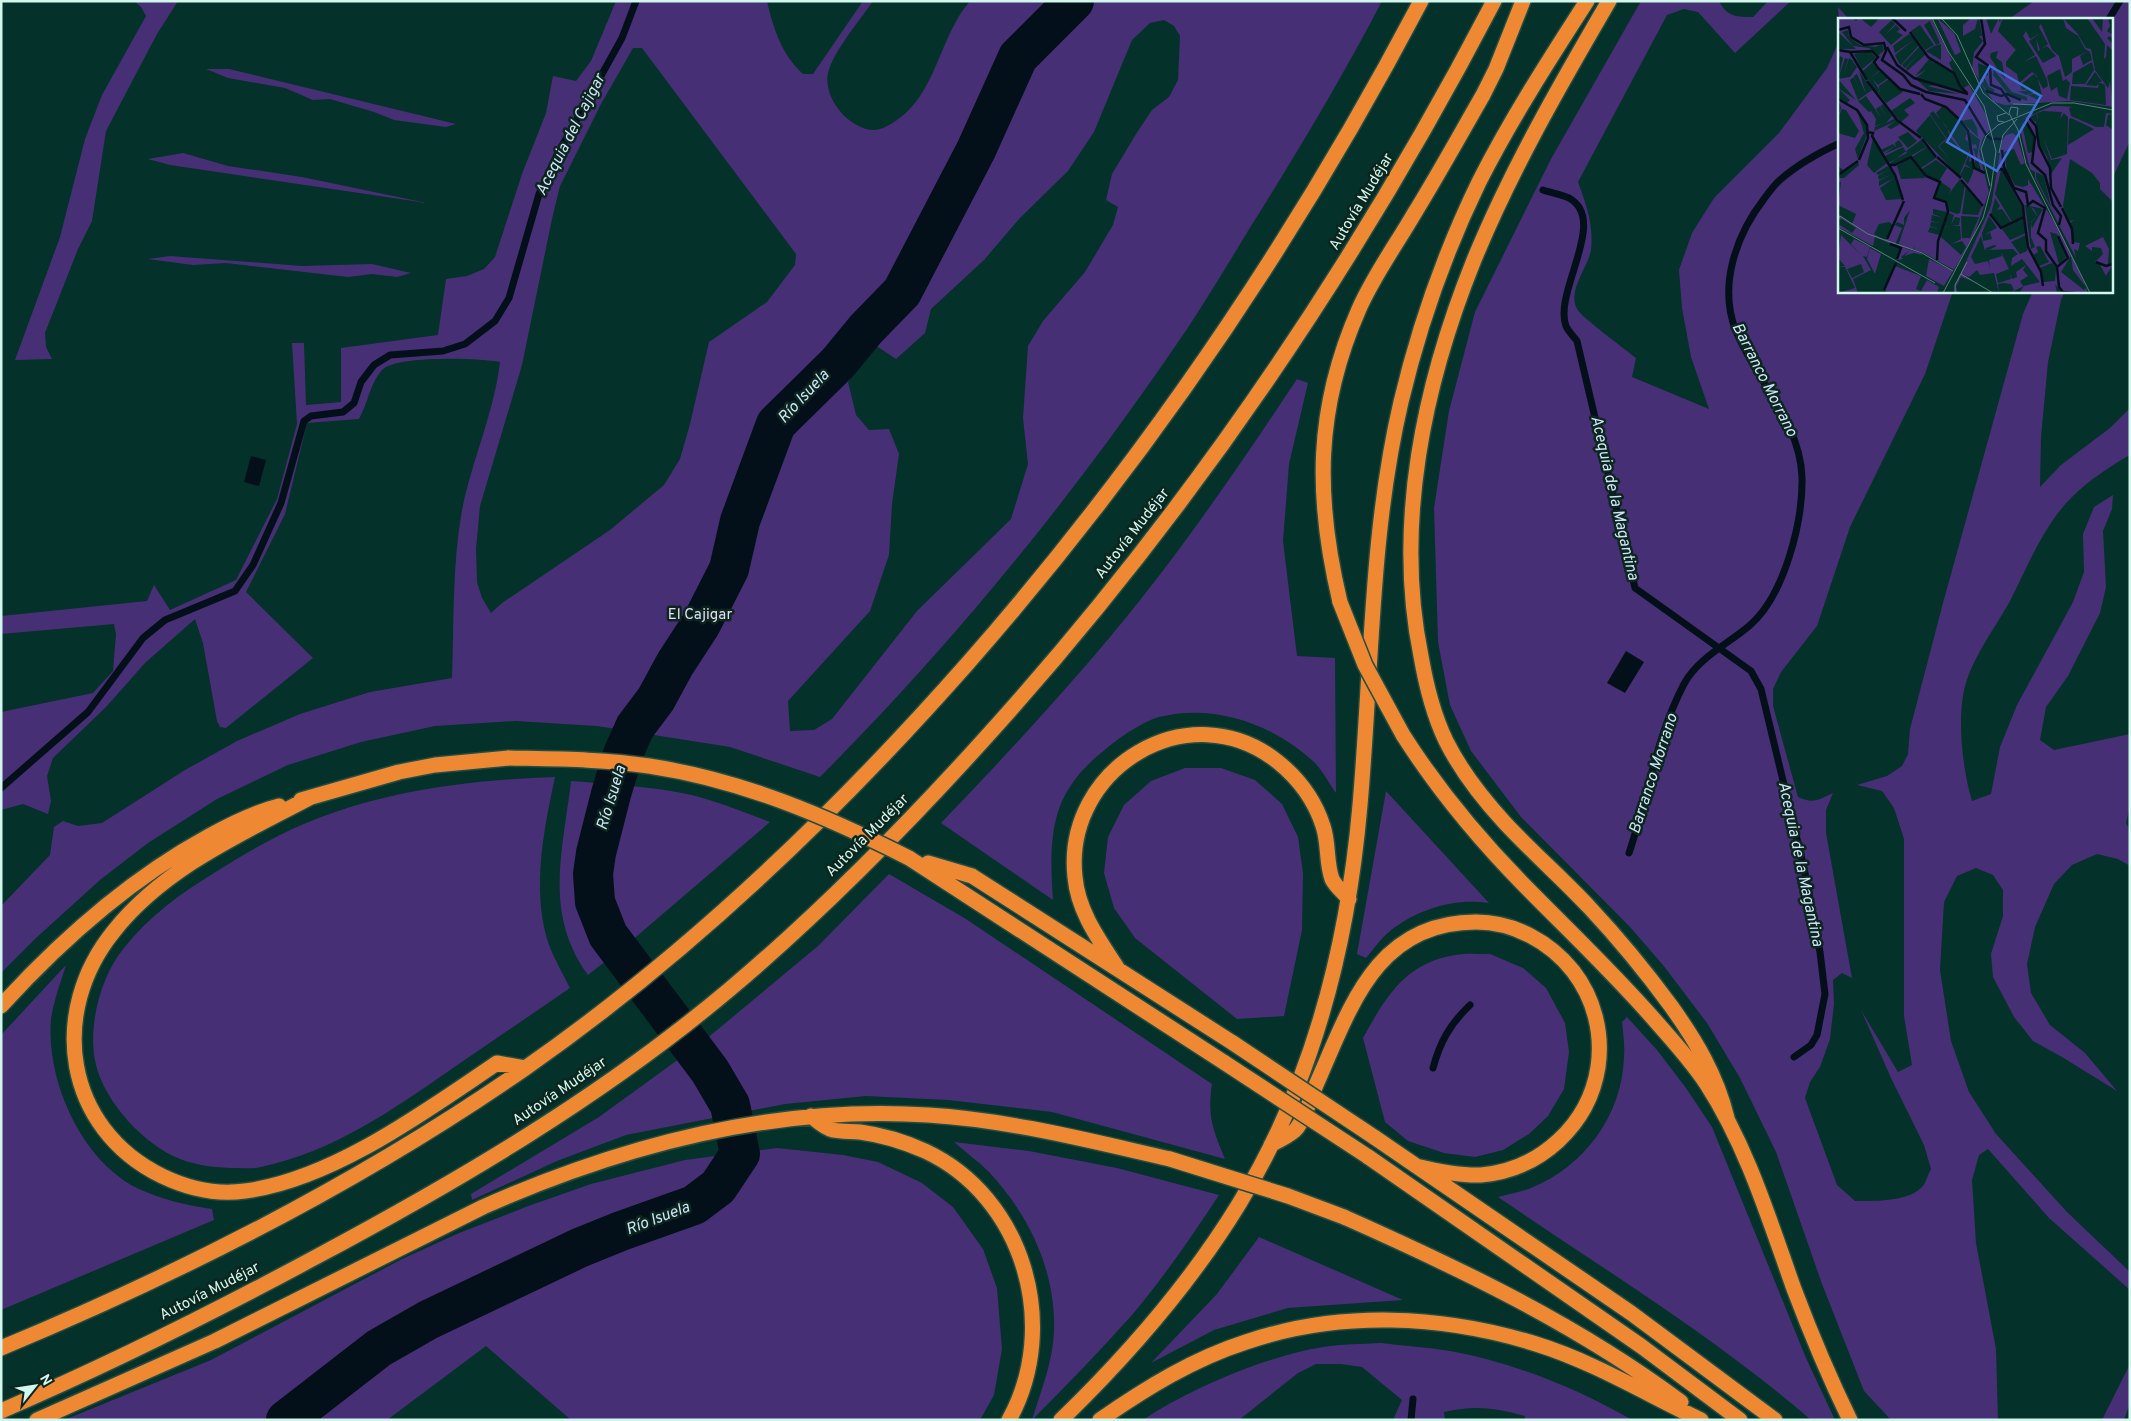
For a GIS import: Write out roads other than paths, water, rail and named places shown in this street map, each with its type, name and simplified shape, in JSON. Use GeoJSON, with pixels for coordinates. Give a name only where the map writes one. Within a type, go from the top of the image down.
{"type":"FeatureCollection","features":[{"type":"Feature","properties":{"kind":"highway"},"geometry":{"type":"LineString","coordinates":[[1,1348],[157,1279],[309,1202],[407,1145],[525,1068],[565,1039],[689,941],[777,862],[843,798],[934,701],[1056,558],[1178,398],[1251,292],[1330,166],[1422,1]]}},
{"type":"Feature","properties":{"kind":"highway","name":"Autovía Mudéjar"},"geometry":{"type":"LineString","coordinates":[[1,1411],[196,1319],[364,1231],[509,1147],[599,1088],[728,991],[826,902],[946,781],[1079,631],[1155,536],[1288,352],[1349,258],[1434,114],[1494,1]]}},
{"type":"Feature","properties":{"kind":"highway"},"geometry":{"type":"LineString","coordinates":[[1523,1],[1496,69],[1370,287],[1351,328],[1342,354],[1328,409],[1323,462],[1327,541],[1340,602],[1365,665],[1403,736],[1436,785],[1474,832],[1523,884],[1605,965],[1676,1044],[1705,1083],[1727,1118],[1748,1164],[1812,1334],[1850,1420]]}},
{"type":"Feature","properties":{"kind":"highway"},"geometry":{"type":"LineString","coordinates":[[1061,1420],[1122,1357],[1193,1272],[1239,1203],[1271,1145],[1294,1093],[1334,972],[1349,899],[1360,806],[1374,588],[1384,494],[1393,438],[1412,356],[1442,266],[1480,182],[1526,97],[1587,1]]}},
{"type":"Feature","properties":{"kind":"highway"},"geometry":{"type":"LineString","coordinates":[[1609,1],[1507,187],[1473,262],[1452,319],[1421,442],[1410,545],[1412,613],[1432,708],[1447,743],[1458,762],[1474,787],[1504,822],[1590,908],[1663,994],[1692,1036],[1712,1071],[1722,1096],[1727,1118]]}},
{"type":"Feature","properties":{"kind":"highway"},"geometry":{"type":"LineString","coordinates":[[1118,969],[1087,918],[1079,898],[1075,879],[1076,839],[1085,811],[1099,785],[1128,758],[1164,740],[1183,736],[1223,737],[1254,748],[1277,761],[1292,774],[1305,790],[1315,807],[1324,827],[1332,879],[1349,899]]}},
{"type":"Feature","properties":{"kind":"highway"},"geometry":{"type":"LineString","coordinates":[[1,1006],[66,939],[154,870],[192,845],[229,825],[268,808],[399,772],[436,765],[509,758],[616,762],[649,766],[714,779],[770,795],[809,810],[909,858],[971,896],[1367,1156],[1641,1346],[1740,1420]]}},
{"type":"Feature","properties":{"kind":"highway"},"geometry":{"type":"LineString","coordinates":[[311,797],[212,850],[174,874],[129,914],[100,950],[88,970],[81,990],[73,1031],[74,1053],[80,1081],[94,1114],[106,1132],[136,1161],[173,1182],[220,1192],[244,1191],[297,1178],[356,1152],[415,1117],[497,1063],[525,1068]]}},
{"type":"Feature","properties":{"kind":"highway"},"geometry":{"type":"LineString","coordinates":[[909,858],[972,876],[1233,1043],[1654,1328],[1774,1420]]}},
{"type":"Feature","properties":{"kind":"highway"},"geometry":{"type":"LineString","coordinates":[[1271,1145],[1297,1129],[1352,1005],[1366,980],[1381,961],[1394,950],[1427,931],[1463,922],[1501,925],[1536,939],[1566,962],[1587,993],[1594,1011],[1600,1048],[1594,1085],[1588,1103],[1566,1134],[1552,1147],[1520,1166],[1481,1175],[1448,1173],[1416,1166]]}},
{"type":"Feature","properties":{"kind":"highway"},"geometry":{"type":"LineString","coordinates":[[37,1420],[215,1342],[483,1206],[526,1188],[668,1140],[715,1130],[811,1116],[887,1113],[972,1119],[1072,1136],[1170,1159],[1279,1193],[1344,1217],[1443,1262],[1539,1312],[1633,1369],[1705,1420]]}},
{"type":"Feature","properties":{"kind":"highway"},"geometry":{"type":"LineString","coordinates":[[811,1116],[832,1130],[861,1132],[886,1137],[926,1152],[962,1175],[992,1206],[1004,1223],[1022,1262],[1028,1283],[1032,1326],[1028,1369],[1009,1420]]}},
{"type":"Feature","properties":{"kind":"highway"},"geometry":{"type":"LineString","coordinates":[[1100,1420],[1168,1377],[1204,1358],[1247,1341],[1337,1322],[1377,1320],[1415,1320],[1453,1324],[1494,1332],[1537,1344],[1582,1361],[1621,1379],[1701,1420]]}},
{"type":"Feature","properties":{"kind":"waterway","name":"Acequia del Cajigar"},"geometry":{"type":"LineString","coordinates":[[1,788],[88,712],[143,638],[165,620],[235,591],[253,565],[281,503],[304,421],[311,416],[343,412],[354,403],[361,382],[374,365],[390,355],[443,351],[465,344],[495,321],[509,298],[539,194],[557,155],[622,38],[636,1]]}},
{"type":"Feature","properties":{"kind":"waterway","name":"Río Isuela"},"geometry":{"type":"LineString","coordinates":[[286,1420],[379,1348],[428,1320],[579,1248],[694,1205],[718,1187],[740,1154],[730,1105],[710,1071],[608,935],[595,902],[593,874],[596,853],[611,794],[623,754],[635,727],[656,699],[675,664],[701,624],[729,569],[740,521],[776,424],[838,363],[866,329],[902,292],[976,150],[1018,57],[1074,1]]}},
{"type":"Feature","properties":{"kind":"waterway","name":"Barranco Morrano"},"geometry":{"type":"LineString","coordinates":[[2110,18],[2120,1]]}},
{"type":"Feature","properties":{"kind":"waterway","name":"Barranco Morrano"},"geometry":{"type":"LineString","coordinates":[[1629,853],[1659,746],[1674,704],[1684,684],[1697,666],[1749,626],[1761,613],[1772,597],[1789,558],[1795,536],[1801,495],[1802,477],[1799,457],[1786,419],[1754,367],[1736,331],[1731,314],[1730,279],[1733,262],[1745,228],[1772,189],[1787,174],[1801,164],[1838,144]]}},
{"type":"Feature","properties":{"kind":"waterway","name":"Acequia de la Magantina"},"geometry":{"type":"LineString","coordinates":[[1543,190],[1569,198],[1580,208],[1584,222],[1582,239],[1564,312],[1566,326],[1577,341],[1635,588],[1751,671],[1761,689],[1804,868],[1820,952],[1825,994],[1817,1035],[1811,1045],[1794,1057]]}},
{"type":"Feature","properties":{"kind":"waterway","name":"Barranco Morrano"},"geometry":{"type":"LineString","coordinates":[[1433,1068],[1447,1034],[1470,1005]]}},
{"type":"Feature","properties":{"kind":"waterway","name":"Barranco Morrano"},"geometry":{"type":"LineString","coordinates":[[1411,1420],[1413,1399]]}},
{"type":"Feature","properties":{"kind":"park label","name":"El Cajigar"},"geometry":{"type":"Point","coordinates":[700,615]}}]}
